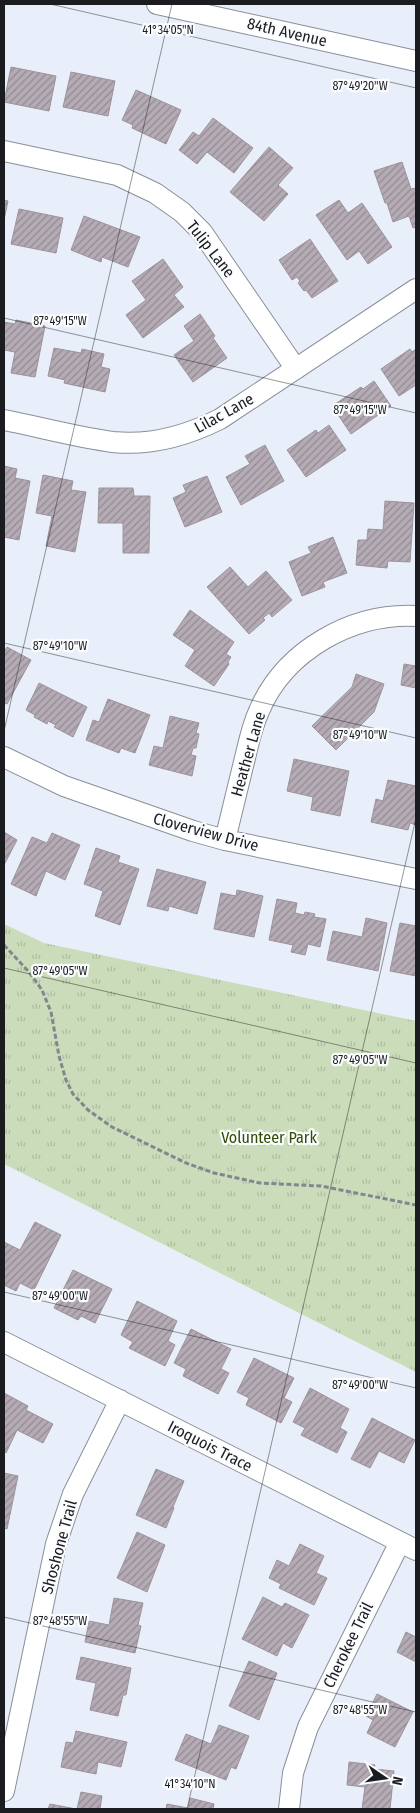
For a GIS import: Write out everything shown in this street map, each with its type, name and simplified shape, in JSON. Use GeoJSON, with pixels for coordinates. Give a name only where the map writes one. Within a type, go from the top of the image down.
{"type":"FeatureCollection","features":[{"type":"Feature","properties":{"kind":"street","name":"84th Avenue"},"geometry":{"type":"LineString","coordinates":[[157,4],[184,6],[416,61]]}},
{"type":"Feature","properties":{"kind":"street","name":"Tulip Lane"},"geometry":{"type":"LineString","coordinates":[[4,151],[117,175],[155,193],[182,212],[202,232],[296,369]]}},
{"type":"Feature","properties":{"kind":"street","name":"Lilac Lane"},"geometry":{"type":"LineString","coordinates":[[4,420],[114,442],[162,439],[201,428],[220,419],[416,289]]}},
{"type":"Feature","properties":{"kind":"street","name":"Heather Lane"},"geometry":{"type":"LineString","coordinates":[[225,840],[252,728],[263,703],[284,671],[299,657],[337,632],[359,623],[381,618],[416,616]]}},
{"type":"Feature","properties":{"kind":"street","name":"Cloverview Drive"},"geometry":{"type":"LineString","coordinates":[[4,757],[64,786],[192,831],[225,840],[416,879]]}},
{"type":"Feature","properties":{"kind":"street","name":"Iroquois Trace"},"geometry":{"type":"LineString","coordinates":[[4,1342],[408,1546]]}},
{"type":"Feature","properties":{"kind":"street","name":"Shoshone Trail"},"geometry":{"type":"LineString","coordinates":[[4,1791],[56,1544],[73,1494],[120,1400]]}},
{"type":"Feature","properties":{"kind":"street","name":"Cherokee Trail"},"geometry":{"type":"LineString","coordinates":[[289,1809],[293,1773],[308,1728],[408,1546]]}},
{"type":"Feature","properties":{"kind":"path"},"geometry":{"type":"LineString","coordinates":[[4,945],[29,972],[42,990],[52,1012],[59,1056],[66,1080],[73,1094],[88,1110],[112,1127],[170,1156],[214,1173],[260,1183],[321,1186],[416,1205]]}},
{"type":"Feature","properties":{"kind":"green space","name":"Volunteer Park"},"geometry":{"type":"Polygon","coordinates":[[[4,924],[44,943],[416,1021],[416,1372],[4,1164],[4,924]]]}},
{"type":"Feature","properties":{"kind":"building"},"geometry":{"type":"Polygon","coordinates":[[[11,67],[56,76],[49,111],[4,102],[11,67]]]}},
{"type":"Feature","properties":{"kind":"building"},"geometry":{"type":"Polygon","coordinates":[[[71,72],[115,81],[108,116],[63,107],[71,72]]]}},
{"type":"Feature","properties":{"kind":"building"},"geometry":{"type":"Polygon","coordinates":[[[136,90],[181,110],[166,144],[132,128],[133,125],[122,120],[136,90]]]}},
{"type":"Feature","properties":{"kind":"building"},"geometry":{"type":"Polygon","coordinates":[[[213,118],[253,148],[234,173],[207,152],[197,164],[179,150],[193,132],[199,136],[213,118]]]}},
{"type":"Feature","properties":{"kind":"building"},"geometry":{"type":"Polygon","coordinates":[[[269,147],[293,168],[278,185],[288,194],[264,221],[230,192],[269,147]]]}},
{"type":"Feature","properties":{"kind":"building"},"geometry":{"type":"Polygon","coordinates":[[[402,162],[411,189],[416,188],[416,227],[413,228],[409,216],[393,222],[374,171],[402,162]]]}},
{"type":"Feature","properties":{"kind":"building"},"geometry":{"type":"Polygon","coordinates":[[[4,200],[8,201],[4,220],[4,200]]]}},
{"type":"Feature","properties":{"kind":"building"},"geometry":{"type":"Polygon","coordinates":[[[339,200],[348,213],[362,203],[392,247],[368,264],[359,251],[347,260],[316,215],[339,200]]]}},
{"type":"Feature","properties":{"kind":"building"},"geometry":{"type":"Polygon","coordinates":[[[19,209],[63,218],[56,253],[11,244],[19,209]]]}},
{"type":"Feature","properties":{"kind":"building"},"geometry":{"type":"Polygon","coordinates":[[[84,216],[140,237],[128,267],[102,257],[101,262],[71,250],[84,216]]]}},
{"type":"Feature","properties":{"kind":"building"},"geometry":{"type":"Polygon","coordinates":[[[310,239],[338,281],[312,298],[298,283],[300,281],[297,277],[292,280],[279,260],[310,239]]]}},
{"type":"Feature","properties":{"kind":"building"},"geometry":{"type":"Polygon","coordinates":[[[163,259],[183,287],[174,295],[184,307],[143,338],[126,315],[146,300],[132,281],[163,259]]]}},
{"type":"Feature","properties":{"kind":"building"},"geometry":{"type":"Polygon","coordinates":[[[200,314],[227,358],[193,382],[174,355],[194,341],[184,326],[200,314]]]}},
{"type":"Feature","properties":{"kind":"building"},"geometry":{"type":"Polygon","coordinates":[[[16,320],[45,326],[35,377],[11,373],[15,352],[4,350],[4,322],[15,324],[16,320]]]}},
{"type":"Feature","properties":{"kind":"building"},"geometry":{"type":"Polygon","coordinates":[[[54,348],[81,353],[82,349],[104,354],[101,367],[110,369],[105,392],[64,383],[65,380],[48,376],[54,348]]]}},
{"type":"Feature","properties":{"kind":"building"},"geometry":{"type":"Polygon","coordinates":[[[410,349],[412,352],[416,349],[416,385],[399,396],[381,369],[410,349]]]}},
{"type":"Feature","properties":{"kind":"building"},"geometry":{"type":"Polygon","coordinates":[[[374,381],[391,406],[351,434],[332,406],[374,381]]]}},
{"type":"Feature","properties":{"kind":"building"},"geometry":{"type":"Polygon","coordinates":[[[329,425],[346,450],[306,477],[287,450],[316,430],[318,433],[329,425]]]}},
{"type":"Feature","properties":{"kind":"building"},"geometry":{"type":"Polygon","coordinates":[[[265,445],[284,481],[241,505],[226,477],[250,464],[245,456],[265,445]]]}},
{"type":"Feature","properties":{"kind":"building"},"geometry":{"type":"Polygon","coordinates":[[[4,466],[17,469],[15,478],[30,481],[19,540],[4,537],[4,466]]]}},
{"type":"Feature","properties":{"kind":"building"},"geometry":{"type":"Polygon","coordinates":[[[43,475],[73,481],[71,490],[86,492],[75,552],[46,546],[52,516],[36,513],[43,475]]]}},
{"type":"Feature","properties":{"kind":"building"},"geometry":{"type":"Polygon","coordinates":[[[207,476],[222,512],[185,527],[173,498],[186,492],[183,485],[207,476]]]}},
{"type":"Feature","properties":{"kind":"building"},"geometry":{"type":"Polygon","coordinates":[[[99,488],[133,488],[134,496],[150,496],[149,553],[123,553],[123,523],[98,523],[99,488]]]}},
{"type":"Feature","properties":{"kind":"building"},"geometry":{"type":"Polygon","coordinates":[[[385,501],[414,503],[410,562],[388,561],[387,568],[356,565],[358,540],[367,540],[368,529],[383,530],[385,501]]]}},
{"type":"Feature","properties":{"kind":"building"},"geometry":{"type":"Polygon","coordinates":[[[333,537],[347,573],[323,582],[325,587],[302,596],[289,562],[311,553],[308,547],[333,537]]]}},
{"type":"Feature","properties":{"kind":"building"},"geometry":{"type":"Polygon","coordinates":[[[230,567],[248,587],[266,571],[292,600],[272,617],[269,613],[263,618],[265,620],[249,634],[207,587],[230,567]]]}},
{"type":"Feature","properties":{"kind":"building"},"geometry":{"type":"Polygon","coordinates":[[[190,610],[234,642],[226,654],[231,657],[228,662],[229,664],[214,686],[185,666],[195,650],[173,635],[190,610]]]}},
{"type":"Feature","properties":{"kind":"building"},"geometry":{"type":"Polygon","coordinates":[[[7,647],[31,660],[7,704],[4,703],[4,652],[7,647]]]}},
{"type":"Feature","properties":{"kind":"building"},"geometry":{"type":"Polygon","coordinates":[[[404,664],[416,666],[416,688],[401,685],[404,664]]]}},
{"type":"Feature","properties":{"kind":"building"},"geometry":{"type":"Polygon","coordinates":[[[356,674],[384,684],[374,712],[336,750],[312,726],[352,687],[356,674]]]}},
{"type":"Feature","properties":{"kind":"building"},"geometry":{"type":"Polygon","coordinates":[[[39,683],[87,707],[73,737],[54,727],[56,725],[48,721],[47,724],[34,717],[35,715],[26,710],[39,683]]]}},
{"type":"Feature","properties":{"kind":"building"},"geometry":{"type":"Polygon","coordinates":[[[108,699],[150,715],[135,753],[121,748],[119,753],[86,740],[93,720],[99,722],[108,699]]]}},
{"type":"Feature","properties":{"kind":"building"},"geometry":{"type":"Polygon","coordinates":[[[170,716],[199,723],[196,733],[199,734],[196,748],[193,748],[191,755],[196,756],[192,776],[149,765],[154,746],[163,748],[170,716]]]}},
{"type":"Feature","properties":{"kind":"building"},"geometry":{"type":"Polygon","coordinates":[[[294,759],[349,771],[340,816],[311,810],[313,797],[287,791],[294,759]]]}},
{"type":"Feature","properties":{"kind":"building"},"geometry":{"type":"Polygon","coordinates":[[[388,780],[416,786],[416,825],[410,823],[408,830],[371,822],[376,799],[383,801],[388,780]]]}},
{"type":"Feature","properties":{"kind":"building"},"geometry":{"type":"Polygon","coordinates":[[[4,832],[17,840],[4,865],[4,832]]]}},
{"type":"Feature","properties":{"kind":"building"},"geometry":{"type":"Polygon","coordinates":[[[52,833],[80,845],[65,880],[46,871],[36,896],[11,884],[32,837],[47,843],[52,833]]]}},
{"type":"Feature","properties":{"kind":"building"},"geometry":{"type":"Polygon","coordinates":[[[96,848],[120,856],[118,862],[139,869],[120,925],[95,916],[103,891],[84,884],[96,848]]]}},
{"type":"Feature","properties":{"kind":"building"},"geometry":{"type":"Polygon","coordinates":[[[157,869],[206,882],[197,914],[169,906],[168,911],[147,906],[157,869]]]}},
{"type":"Feature","properties":{"kind":"building"},"geometry":{"type":"Polygon","coordinates":[[[237,890],[263,896],[254,937],[214,929],[221,893],[236,896],[237,890]]]}},
{"type":"Feature","properties":{"kind":"building"},"geometry":{"type":"Polygon","coordinates":[[[277,899],[297,903],[295,913],[304,915],[305,912],[315,914],[314,917],[326,919],[320,947],[308,944],[305,955],[291,952],[293,945],[269,940],[277,899]]]}},
{"type":"Feature","properties":{"kind":"building"},"geometry":{"type":"Polygon","coordinates":[[[366,918],[387,923],[378,971],[327,960],[333,931],[362,937],[366,918]]]}},
{"type":"Feature","properties":{"kind":"building"},"geometry":{"type":"Polygon","coordinates":[[[400,923],[416,926],[416,976],[390,971],[400,923]]]}},
{"type":"Feature","properties":{"kind":"building"},"geometry":{"type":"Polygon","coordinates":[[[35,1222],[61,1235],[34,1290],[20,1283],[16,1291],[4,1285],[4,1242],[20,1250],[35,1222]]]}},
{"type":"Feature","properties":{"kind":"building"},"geometry":{"type":"Polygon","coordinates":[[[73,1270],[112,1289],[95,1323],[81,1316],[78,1320],[54,1308],[73,1270]]]}},
{"type":"Feature","properties":{"kind":"building"},"geometry":{"type":"Polygon","coordinates":[[[137,1301],[177,1321],[168,1341],[175,1345],[165,1366],[129,1348],[133,1342],[121,1335],[137,1301]]]}},
{"type":"Feature","properties":{"kind":"building"},"geometry":{"type":"Polygon","coordinates":[[[191,1329],[231,1349],[221,1369],[229,1373],[218,1394],[183,1376],[186,1369],[174,1363],[191,1329]]]}},
{"type":"Feature","properties":{"kind":"building"},"geometry":{"type":"Polygon","coordinates":[[[254,1358],[294,1378],[284,1398],[292,1402],[281,1423],[246,1405],[249,1398],[237,1392],[254,1358]]]}},
{"type":"Feature","properties":{"kind":"building"},"geometry":{"type":"Polygon","coordinates":[[[310,1388],[349,1409],[340,1428],[347,1432],[337,1453],[301,1435],[305,1428],[293,1422],[310,1388]]]}},
{"type":"Feature","properties":{"kind":"building"},"geometry":{"type":"Polygon","coordinates":[[[4,1393],[28,1406],[26,1410],[53,1424],[43,1443],[17,1430],[6,1453],[4,1451],[4,1393]]]}},
{"type":"Feature","properties":{"kind":"building"},"geometry":{"type":"Polygon","coordinates":[[[372,1418],[415,1440],[404,1463],[379,1451],[370,1468],[351,1459],[372,1418]]]}},
{"type":"Feature","properties":{"kind":"building"},"geometry":{"type":"Polygon","coordinates":[[[156,1469],[184,1481],[166,1528],[136,1515],[156,1469]]]}},
{"type":"Feature","properties":{"kind":"building"},"geometry":{"type":"Polygon","coordinates":[[[4,1473],[18,1476],[7,1529],[4,1528],[4,1473]]]}},
{"type":"Feature","properties":{"kind":"building"},"geometry":{"type":"Polygon","coordinates":[[[137,1532],[165,1545],[147,1592],[117,1578],[137,1532]]]}},
{"type":"Feature","properties":{"kind":"building"},"geometry":{"type":"Polygon","coordinates":[[[300,1544],[324,1556],[316,1573],[327,1578],[314,1605],[279,1588],[281,1584],[269,1578],[277,1560],[289,1566],[300,1544]]]}},
{"type":"Feature","properties":{"kind":"building"},"geometry":{"type":"Polygon","coordinates":[[[263,1597],[282,1607],[285,1603],[309,1615],[292,1648],[283,1643],[277,1656],[242,1639],[263,1597]]]}},
{"type":"Feature","properties":{"kind":"building"},"geometry":{"type":"Polygon","coordinates":[[[114,1598],[143,1603],[138,1625],[141,1626],[135,1653],[85,1642],[89,1621],[109,1625],[114,1598]]]}},
{"type":"Feature","properties":{"kind":"building"},"geometry":{"type":"Polygon","coordinates":[[[406,1632],[416,1637],[416,1662],[397,1652],[406,1632]]]}},
{"type":"Feature","properties":{"kind":"building"},"geometry":{"type":"Polygon","coordinates":[[[81,1657],[131,1668],[126,1695],[123,1695],[118,1716],[90,1710],[96,1683],[76,1679],[81,1657]]]}},
{"type":"Feature","properties":{"kind":"building"},"geometry":{"type":"Polygon","coordinates":[[[249,1661],[277,1673],[259,1720],[229,1706],[249,1661]]]}},
{"type":"Feature","properties":{"kind":"building"},"geometry":{"type":"Polygon","coordinates":[[[377,1694],[413,1712],[395,1747],[367,1733],[373,1720],[366,1716],[377,1694]]]}},
{"type":"Feature","properties":{"kind":"building"},"geometry":{"type":"Polygon","coordinates":[[[219,1725],[249,1736],[236,1769],[231,1767],[226,1780],[175,1760],[186,1734],[211,1744],[219,1725]]]}},
{"type":"Feature","properties":{"kind":"building"},"geometry":{"type":"Polygon","coordinates":[[[76,1731],[127,1742],[121,1767],[98,1762],[96,1774],[61,1767],[66,1742],[73,1743],[76,1731]]]}},
{"type":"Feature","properties":{"kind":"building"},"geometry":{"type":"Polygon","coordinates":[[[349,1762],[375,1765],[374,1769],[394,1771],[390,1809],[362,1809],[365,1787],[347,1785],[349,1762]]]}},
{"type":"Feature","properties":{"kind":"building"},"geometry":{"type":"Polygon","coordinates":[[[81,1792],[102,1796],[100,1809],[77,1809],[81,1792]]]}},
{"type":"Feature","properties":{"kind":"building"},"geometry":{"type":"Polygon","coordinates":[[[190,1798],[214,1804],[213,1809],[166,1809],[167,1804],[188,1808],[190,1798]]]}},
{"type":"Feature","properties":{"kind":"building"},"geometry":{"type":"Polygon","coordinates":[[[50,1804],[76,1809],[48,1809],[50,1804]]]}}]}
